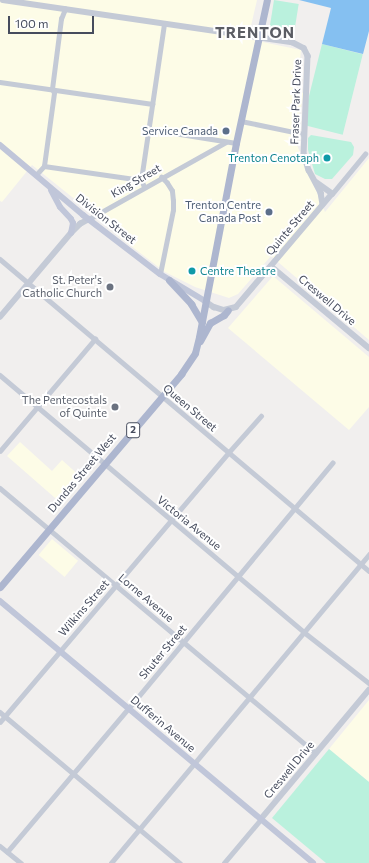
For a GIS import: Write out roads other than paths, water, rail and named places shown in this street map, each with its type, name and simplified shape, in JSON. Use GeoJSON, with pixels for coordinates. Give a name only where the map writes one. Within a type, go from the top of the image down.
{"type":"FeatureCollection","features":[{"type":"Feature","properties":{"kind":"main road","name":"Dundas Street West"},"geometry":{"type":"LineString","coordinates":[[0,587],[191,361],[197,346],[236,143],[267,0]]}},
{"type":"Feature","properties":{"kind":"main road","name":"Division Street"},"geometry":{"type":"LineString","coordinates":[[0,145],[88,219],[160,274],[205,301]]}},
{"type":"Feature","properties":{"kind":"main road"},"geometry":{"type":"LineString","coordinates":[[48,185],[60,207],[73,223],[71,233]]}},
{"type":"Feature","properties":{"kind":"main road"},"geometry":{"type":"LineString","coordinates":[[169,280],[191,304],[202,322]]}},
{"type":"Feature","properties":{"kind":"main road"},"geometry":{"type":"LineString","coordinates":[[197,346],[210,323],[224,315],[228,310]]}},
{"type":"Feature","properties":{"kind":"main road","name":"Dufferin Avenue"},"geometry":{"type":"LineString","coordinates":[[0,601],[313,863]]}},
{"type":"Feature","properties":{"kind":"street","name":"Fraser Park Drive"},"geometry":{"type":"LineString","coordinates":[[3,0],[258,37],[294,43],[304,48],[308,56],[304,154],[321,194],[323,204]]}},
{"type":"Feature","properties":{"kind":"street"},"geometry":{"type":"LineString","coordinates":[[36,176],[44,166],[54,93],[52,89],[61,19],[65,9]]}},
{"type":"Feature","properties":{"kind":"street"},"geometry":{"type":"LineString","coordinates":[[144,187],[141,180],[164,24]]}},
{"type":"Feature","properties":{"kind":"street"},"geometry":{"type":"LineString","coordinates":[[0,82],[152,104]]}},
{"type":"Feature","properties":{"kind":"street"},"geometry":{"type":"LineString","coordinates":[[241,121],[304,134]]}},
{"type":"Feature","properties":{"kind":"street"},"geometry":{"type":"LineString","coordinates":[[149,129],[236,143]]}},
{"type":"Feature","properties":{"kind":"street","name":"King Street"},"geometry":{"type":"LineString","coordinates":[[0,317],[80,224],[161,177],[226,142]]}},
{"type":"Feature","properties":{"kind":"street","name":"Quinte Street"},"geometry":{"type":"LineString","coordinates":[[228,310],[236,307],[365,154]]}},
{"type":"Feature","properties":{"kind":"street"},"geometry":{"type":"LineString","coordinates":[[44,166],[141,180]]}},
{"type":"Feature","properties":{"kind":"street"},"geometry":{"type":"LineString","coordinates":[[160,274],[173,210],[172,191],[161,177]]}},
{"type":"Feature","properties":{"kind":"street"},"geometry":{"type":"LineString","coordinates":[[314,180],[332,194]]}},
{"type":"Feature","properties":{"kind":"street","name":"Queen Street"},"geometry":{"type":"LineString","coordinates":[[0,258],[369,571]]}},
{"type":"Feature","properties":{"kind":"street","name":"Creswell Drive"},"geometry":{"type":"LineString","coordinates":[[271,266],[369,348]]}},
{"type":"Feature","properties":{"kind":"street"},"geometry":{"type":"LineString","coordinates":[[205,301],[214,307],[228,310]]}},
{"type":"Feature","properties":{"kind":"street"},"geometry":{"type":"LineString","coordinates":[[0,452],[94,339]]}},
{"type":"Feature","properties":{"kind":"street","name":"Victoria Avenue"},"geometry":{"type":"LineString","coordinates":[[0,375],[104,464],[238,574],[304,632],[369,683]]}},
{"type":"Feature","properties":{"kind":"street","name":"Wilkins Street"},"geometry":{"type":"LineString","coordinates":[[0,722],[261,416]]}},
{"type":"Feature","properties":{"kind":"street","name":"Shuter Street"},"geometry":{"type":"LineString","coordinates":[[7,852],[332,463]]}},
{"type":"Feature","properties":{"kind":"street","name":"Lorne Avenue"},"geometry":{"type":"LineString","coordinates":[[0,488],[316,753]]}},
{"type":"Feature","properties":{"kind":"street"},"geometry":{"type":"LineString","coordinates":[[111,863],[369,554]]}},
{"type":"Feature","properties":{"kind":"street","name":"Creswell Drive"},"geometry":{"type":"LineString","coordinates":[[224,863],[369,690]]}},
{"type":"Feature","properties":{"kind":"street"},"geometry":{"type":"LineString","coordinates":[[0,712],[180,863]]}},
{"type":"Feature","properties":{"kind":"street"},"geometry":{"type":"LineString","coordinates":[[0,846],[21,863]]}},
{"type":"Feature","properties":{"kind":"water"},"geometry":{"type":"Polygon","coordinates":[[[299,0],[369,0],[369,31],[363,54],[322,44],[331,8],[299,0]]]}},
{"type":"Feature","properties":{"kind":"place","name":"Service Canada"},"geometry":{"type":"Point","coordinates":[226,131]}},
{"type":"Feature","properties":{"kind":"place","name":"Trenton Cenotaph"},"geometry":{"type":"Point","coordinates":[327,158]}},
{"type":"Feature","properties":{"kind":"place","name":"Trenton Centre Canada Post"},"geometry":{"type":"Point","coordinates":[269,212]}},
{"type":"Feature","properties":{"kind":"place","name":"Centre Theatre"},"geometry":{"type":"Point","coordinates":[192,271]}},
{"type":"Feature","properties":{"kind":"place","name":"St. Peter's Catholic Church"},"geometry":{"type":"Point","coordinates":[110,287]}},
{"type":"Feature","properties":{"kind":"place","name":"The Pentecostals of Quinte"},"geometry":{"type":"Point","coordinates":[115,407]}},
{"type":"Feature","properties":{"kind":"district","name":"TRENTON"},"geometry":{"type":"Point","coordinates":[255,33]}}]}
